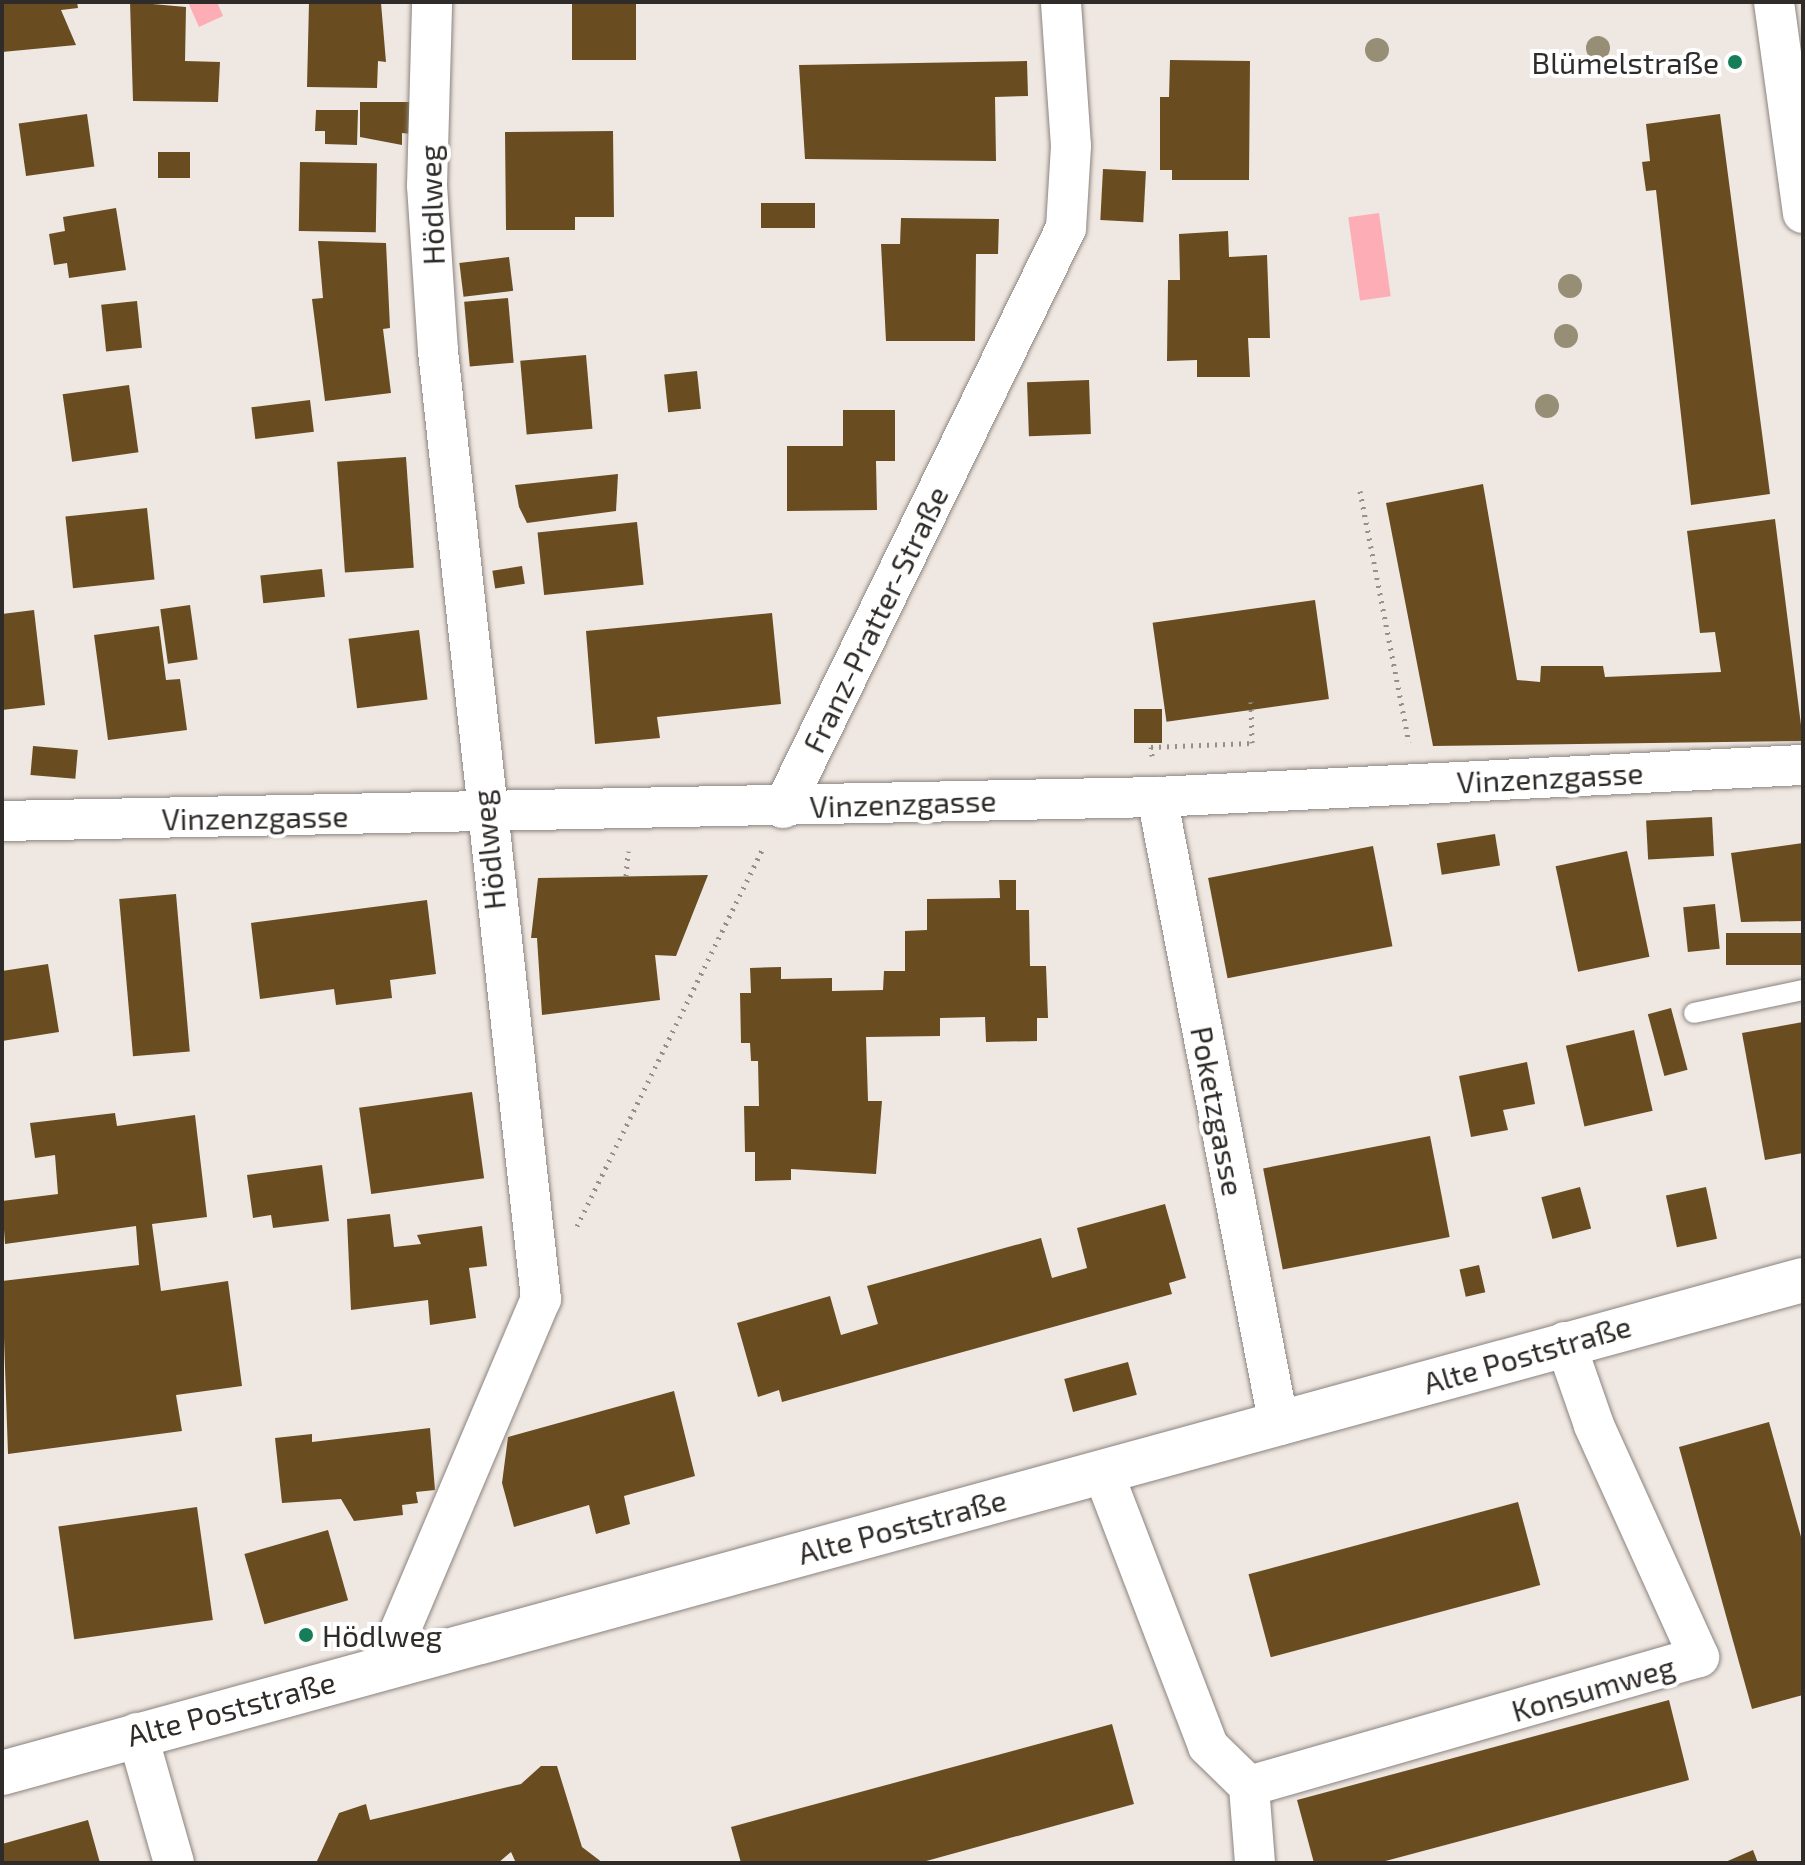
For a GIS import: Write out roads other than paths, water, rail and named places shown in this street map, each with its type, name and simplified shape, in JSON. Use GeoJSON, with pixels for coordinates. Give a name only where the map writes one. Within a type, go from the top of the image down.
{"type":"FeatureCollection","features":[{"type":"Feature","properties":{"kind":"main road","name":"Alte Poststraße"},"geometry":{"type":"LineString","coordinates":[[3,1765],[137,1733],[1279,1425],[1565,1342],[1803,1280]]}},
{"type":"Feature","properties":{"kind":"street","name":"Hödlweg"},"geometry":{"type":"LineString","coordinates":[[385,1666],[541,1299],[484,813],[427,186],[432,2]]}},
{"type":"Feature","properties":{"kind":"street","name":"Franz-Pratter-Straße"},"geometry":{"type":"LineString","coordinates":[[783,808],[1066,228],[1071,146],[1061,2]]}},
{"type":"Feature","properties":{"kind":"street"},"geometry":{"type":"LineString","coordinates":[[1774,2],[1803,213]]}},
{"type":"Feature","properties":{"kind":"street","name":"Vinzenzgasse"},"geometry":{"type":"LineString","coordinates":[[2,821],[783,808],[1157,797],[1803,765]]}},
{"type":"Feature","properties":{"kind":"street","name":"Poketzgasse"},"geometry":{"type":"LineString","coordinates":[[1157,797],[1279,1425]]}},
{"type":"Feature","properties":{"kind":"street","name":"Konsumweg"},"geometry":{"type":"LineString","coordinates":[[1249,1786],[1699,1657],[1594,1425],[1565,1342]]}},
{"type":"Feature","properties":{"kind":"street"},"geometry":{"type":"LineString","coordinates":[[1103,1472],[1208,1746],[1249,1786],[1255,1863]]}},
{"type":"Feature","properties":{"kind":"street"},"geometry":{"type":"LineString","coordinates":[[137,1733],[174,1863]]}},
{"type":"Feature","properties":{"kind":"lane"},"geometry":{"type":"LineString","coordinates":[[1694,1013],[1803,990]]}},
{"type":"Feature","properties":{"kind":"place","name":"Blümelstraße"},"geometry":{"type":"Point","coordinates":[1735,62]}},
{"type":"Feature","properties":{"kind":"place","name":"Hödlweg"},"geometry":{"type":"Point","coordinates":[306,1635]}}]}
